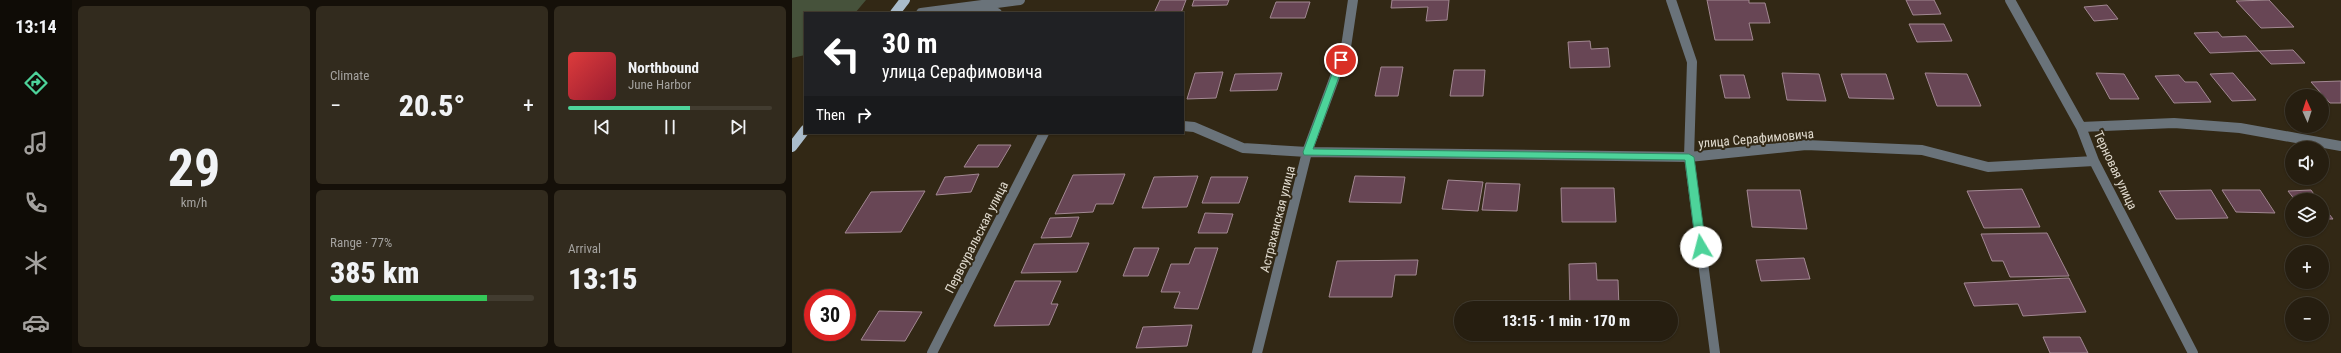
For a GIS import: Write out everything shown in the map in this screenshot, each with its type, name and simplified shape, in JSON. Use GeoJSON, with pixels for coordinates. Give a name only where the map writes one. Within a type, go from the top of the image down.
{"type":"FeatureCollection","features":[{"type":"Feature","properties":{"kind":"main road"},"geometry":{"type":"LineString","coordinates":[[896,12],[905,0]]}},
{"type":"Feature","properties":{"kind":"main road"},"geometry":{"type":"LineString","coordinates":[[792,147],[804,131]]}},
{"type":"Feature","properties":{"kind":"street"},"geometry":{"type":"LineString","coordinates":[[928,12],[1020,0]]}},
{"type":"Feature","properties":{"kind":"street","name":"Астраханская улица"},"geometry":{"type":"LineString","coordinates":[[1257,353],[1307,152],[1346,47],[1353,0]]}},
{"type":"Feature","properties":{"kind":"street"},"geometry":{"type":"LineString","coordinates":[[1671,0],[1692,62],[1689,157],[1715,353]]}},
{"type":"Feature","properties":{"kind":"street","name":"Терновая улица"},"geometry":{"type":"LineString","coordinates":[[2010,0],[2081,127],[2094,161],[2193,353]]}},
{"type":"Feature","properties":{"kind":"street"},"geometry":{"type":"LineString","coordinates":[[973,6],[994,12]]}},
{"type":"Feature","properties":{"kind":"street"},"geometry":{"type":"LineString","coordinates":[[2081,127],[2181,123],[2240,128],[2341,146]]}},
{"type":"Feature","properties":{"kind":"street","name":"улица Серафимовича"},"geometry":{"type":"LineString","coordinates":[[1184,126],[1194,127],[1243,148],[1307,152],[1689,157],[1806,145],[1922,150],[1988,167],[2094,161]]}},
{"type":"Feature","properties":{"kind":"street","name":"Первоуральская улица"},"geometry":{"type":"LineString","coordinates":[[932,353],[1043,134]]}},
{"type":"Feature","properties":{"kind":"green space"},"geometry":{"type":"Polygon","coordinates":[[[792,0],[866,0],[856,12],[804,12],[804,55],[792,58],[792,0]]]}},
{"type":"Feature","properties":{"kind":"building"},"geometry":{"type":"Polygon","coordinates":[[[1160,0],[1186,0],[1181,12],[1154,12],[1160,0]]]}},
{"type":"Feature","properties":{"kind":"building"},"geometry":{"type":"Polygon","coordinates":[[[1194,0],[1229,0],[1227,5],[1192,6],[1194,0]]]}},
{"type":"Feature","properties":{"kind":"building"},"geometry":{"type":"Polygon","coordinates":[[[1392,0],[1449,0],[1447,20],[1426,21],[1428,7],[1391,8],[1392,0]]]}},
{"type":"Feature","properties":{"kind":"building"},"geometry":{"type":"Polygon","coordinates":[[[1707,0],[1749,0],[1749,3],[1765,3],[1770,23],[1749,23],[1753,40],[1715,40],[1707,0]]]}},
{"type":"Feature","properties":{"kind":"building"},"geometry":{"type":"Polygon","coordinates":[[[1906,0],[1934,0],[1941,14],[1913,15],[1906,0]]]}},
{"type":"Feature","properties":{"kind":"building"},"geometry":{"type":"Polygon","coordinates":[[[2269,0],[2294,27],[2261,28],[2236,1],[2269,0]]]}},
{"type":"Feature","properties":{"kind":"building"},"geometry":{"type":"Polygon","coordinates":[[[1276,2],[1310,2],[1305,18],[1270,18],[1276,2]]]}},
{"type":"Feature","properties":{"kind":"building"},"geometry":{"type":"Polygon","coordinates":[[[2107,5],[2118,19],[2094,21],[2084,7],[2107,5]]]}},
{"type":"Feature","properties":{"kind":"building"},"geometry":{"type":"Polygon","coordinates":[[[1909,24],[1944,24],[1952,41],[1917,42],[1909,24]]]}},
{"type":"Feature","properties":{"kind":"building"},"geometry":{"type":"Polygon","coordinates":[[[2218,32],[2222,37],[2246,36],[2259,51],[2210,53],[2194,33],[2218,32]]]}},
{"type":"Feature","properties":{"kind":"building"},"geometry":{"type":"Polygon","coordinates":[[[1590,41],[1591,49],[1608,48],[1610,67],[1570,68],[1568,42],[1590,41]]]}},
{"type":"Feature","properties":{"kind":"building"},"geometry":{"type":"Polygon","coordinates":[[[2293,50],[2305,63],[2271,64],[2259,51],[2293,50]]]}},
{"type":"Feature","properties":{"kind":"building"},"geometry":{"type":"Polygon","coordinates":[[[1381,67],[1403,67],[1398,96],[1375,96],[1381,67]]]}},
{"type":"Feature","properties":{"kind":"building"},"geometry":{"type":"Polygon","coordinates":[[[1454,70],[1485,70],[1483,96],[1450,96],[1454,70]]]}},
{"type":"Feature","properties":{"kind":"building"},"geometry":{"type":"Polygon","coordinates":[[[1223,72],[1216,98],[1187,99],[1195,73],[1223,72]]]}},
{"type":"Feature","properties":{"kind":"building"},"geometry":{"type":"Polygon","coordinates":[[[1282,73],[1277,90],[1230,91],[1235,74],[1282,73]]]}},
{"type":"Feature","properties":{"kind":"building"},"geometry":{"type":"Polygon","coordinates":[[[1782,73],[1819,74],[1826,101],[1787,100],[1782,73]]]}},
{"type":"Feature","properties":{"kind":"building"},"geometry":{"type":"Polygon","coordinates":[[[1925,73],[1967,74],[1981,106],[1937,106],[1925,73]]]}},
{"type":"Feature","properties":{"kind":"building"},"geometry":{"type":"Polygon","coordinates":[[[2096,73],[2124,74],[2139,99],[2110,99],[2096,73]]]}},
{"type":"Feature","properties":{"kind":"building"},"geometry":{"type":"Polygon","coordinates":[[[2233,73],[2256,100],[2232,101],[2210,74],[2233,73]]]}},
{"type":"Feature","properties":{"kind":"building"},"geometry":{"type":"Polygon","coordinates":[[[1841,74],[1886,74],[1894,99],[1849,98],[1841,74]]]}},
{"type":"Feature","properties":{"kind":"building"},"geometry":{"type":"Polygon","coordinates":[[[1720,75],[1744,75],[1750,98],[1725,98],[1720,75]]]}},
{"type":"Feature","properties":{"kind":"building"},"geometry":{"type":"Polygon","coordinates":[[[2179,75],[2185,82],[2197,82],[2211,102],[2174,103],[2155,76],[2179,75]]]}},
{"type":"Feature","properties":{"kind":"building"},"geometry":{"type":"Polygon","coordinates":[[[2341,81],[2341,103],[2330,103],[2329,89],[2317,89],[2311,82],[2341,81]]]}},
{"type":"Feature","properties":{"kind":"building"},"geometry":{"type":"Polygon","coordinates":[[[978,145],[1011,145],[998,167],[964,167],[978,145]]]}},
{"type":"Feature","properties":{"kind":"building"},"geometry":{"type":"Polygon","coordinates":[[[979,174],[971,192],[936,195],[945,177],[979,174]]]}},
{"type":"Feature","properties":{"kind":"building"},"geometry":{"type":"Polygon","coordinates":[[[1125,174],[1113,204],[1096,204],[1093,212],[1055,214],[1073,175],[1125,174]]]}},
{"type":"Feature","properties":{"kind":"building"},"geometry":{"type":"Polygon","coordinates":[[[1198,176],[1187,207],[1142,208],[1154,177],[1198,176]]]}},
{"type":"Feature","properties":{"kind":"building"},"geometry":{"type":"Polygon","coordinates":[[[1355,176],[1405,177],[1401,203],[1349,202],[1355,176]]]}},
{"type":"Feature","properties":{"kind":"building"},"geometry":{"type":"Polygon","coordinates":[[[1211,177],[1248,177],[1239,203],[1202,203],[1211,177]]]}},
{"type":"Feature","properties":{"kind":"building"},"geometry":{"type":"Polygon","coordinates":[[[1448,180],[1483,182],[1478,211],[1442,209],[1448,180]]]}},
{"type":"Feature","properties":{"kind":"building"},"geometry":{"type":"Polygon","coordinates":[[[1486,183],[1520,184],[1517,211],[1482,210],[1486,183]]]}},
{"type":"Feature","properties":{"kind":"building"},"geometry":{"type":"Polygon","coordinates":[[[1561,188],[1614,188],[1616,222],[1562,222],[1561,188]]]}},
{"type":"Feature","properties":{"kind":"building"},"geometry":{"type":"Polygon","coordinates":[[[2022,189],[2040,227],[1984,228],[1967,191],[2022,189]]]}},
{"type":"Feature","properties":{"kind":"building"},"geometry":{"type":"Polygon","coordinates":[[[1747,190],[1800,190],[1807,229],[1752,227],[1747,190]]]}},
{"type":"Feature","properties":{"kind":"building"},"geometry":{"type":"Polygon","coordinates":[[[2211,190],[2228,218],[2176,219],[2159,191],[2211,190]]]}},
{"type":"Feature","properties":{"kind":"building"},"geometry":{"type":"Polygon","coordinates":[[[2222,190],[2260,190],[2275,213],[2236,212],[2222,190]]]}},
{"type":"Feature","properties":{"kind":"building"},"geometry":{"type":"Polygon","coordinates":[[[2311,190],[2313,193],[2290,193],[2288,191],[2311,190]]]}},
{"type":"Feature","properties":{"kind":"building"},"geometry":{"type":"Polygon","coordinates":[[[925,191],[901,232],[845,233],[871,192],[925,191]]]}},
{"type":"Feature","properties":{"kind":"building"},"geometry":{"type":"Polygon","coordinates":[[[1205,213],[1233,214],[1227,233],[1198,233],[1205,213]]]}},
{"type":"Feature","properties":{"kind":"building"},"geometry":{"type":"Polygon","coordinates":[[[2329,214],[2333,219],[2329,219],[2329,214]]]}},
{"type":"Feature","properties":{"kind":"building"},"geometry":{"type":"Polygon","coordinates":[[[1079,217],[1071,237],[1041,238],[1050,218],[1079,217]]]}},
{"type":"Feature","properties":{"kind":"building"},"geometry":{"type":"Polygon","coordinates":[[[2047,233],[2069,276],[2010,277],[2003,261],[1992,261],[1981,234],[2047,233]]]}},
{"type":"Feature","properties":{"kind":"building"},"geometry":{"type":"Polygon","coordinates":[[[1089,243],[1077,272],[1021,273],[1034,244],[1089,243]]]}},
{"type":"Feature","properties":{"kind":"building"},"geometry":{"type":"Polygon","coordinates":[[[1134,248],[1159,248],[1148,276],[1123,276],[1134,248]]]}},
{"type":"Feature","properties":{"kind":"building"},"geometry":{"type":"Polygon","coordinates":[[[1195,248],[1218,248],[1198,309],[1174,308],[1180,292],[1161,292],[1171,264],[1189,264],[1195,248]]]}},
{"type":"Feature","properties":{"kind":"building"},"geometry":{"type":"Polygon","coordinates":[[[1804,258],[1810,279],[1761,281],[1756,260],[1804,258]]]}},
{"type":"Feature","properties":{"kind":"building"},"geometry":{"type":"Polygon","coordinates":[[[1418,260],[1416,275],[1395,275],[1392,297],[1329,297],[1337,261],[1418,260]]]}},
{"type":"Feature","properties":{"kind":"building"},"geometry":{"type":"Polygon","coordinates":[[[1596,263],[1597,280],[1618,280],[1619,301],[1570,301],[1569,264],[1596,263]]]}},
{"type":"Feature","properties":{"kind":"building"},"geometry":{"type":"Polygon","coordinates":[[[2069,278],[2086,312],[2023,316],[2018,304],[1974,306],[1964,283],[2069,278]]]}},
{"type":"Feature","properties":{"kind":"building"},"geometry":{"type":"Polygon","coordinates":[[[1015,281],[1061,281],[1051,304],[1058,304],[1049,325],[994,326],[1015,281]]]}},
{"type":"Feature","properties":{"kind":"building"},"geometry":{"type":"Polygon","coordinates":[[[879,311],[922,312],[905,341],[861,340],[879,311]]]}},
{"type":"Feature","properties":{"kind":"building"},"geometry":{"type":"Polygon","coordinates":[[[1192,325],[1187,346],[1136,348],[1143,327],[1192,325]]]}},
{"type":"Feature","properties":{"kind":"building"},"geometry":{"type":"Polygon","coordinates":[[[2043,337],[2080,337],[2088,353],[2050,353],[2043,337]]]}},
{"type":"Feature","properties":{"kind":"route"},"geometry":{"type":"LineString","coordinates":[[1341,60],[1307,152],[1689,157],[1701,247]]}}]}
